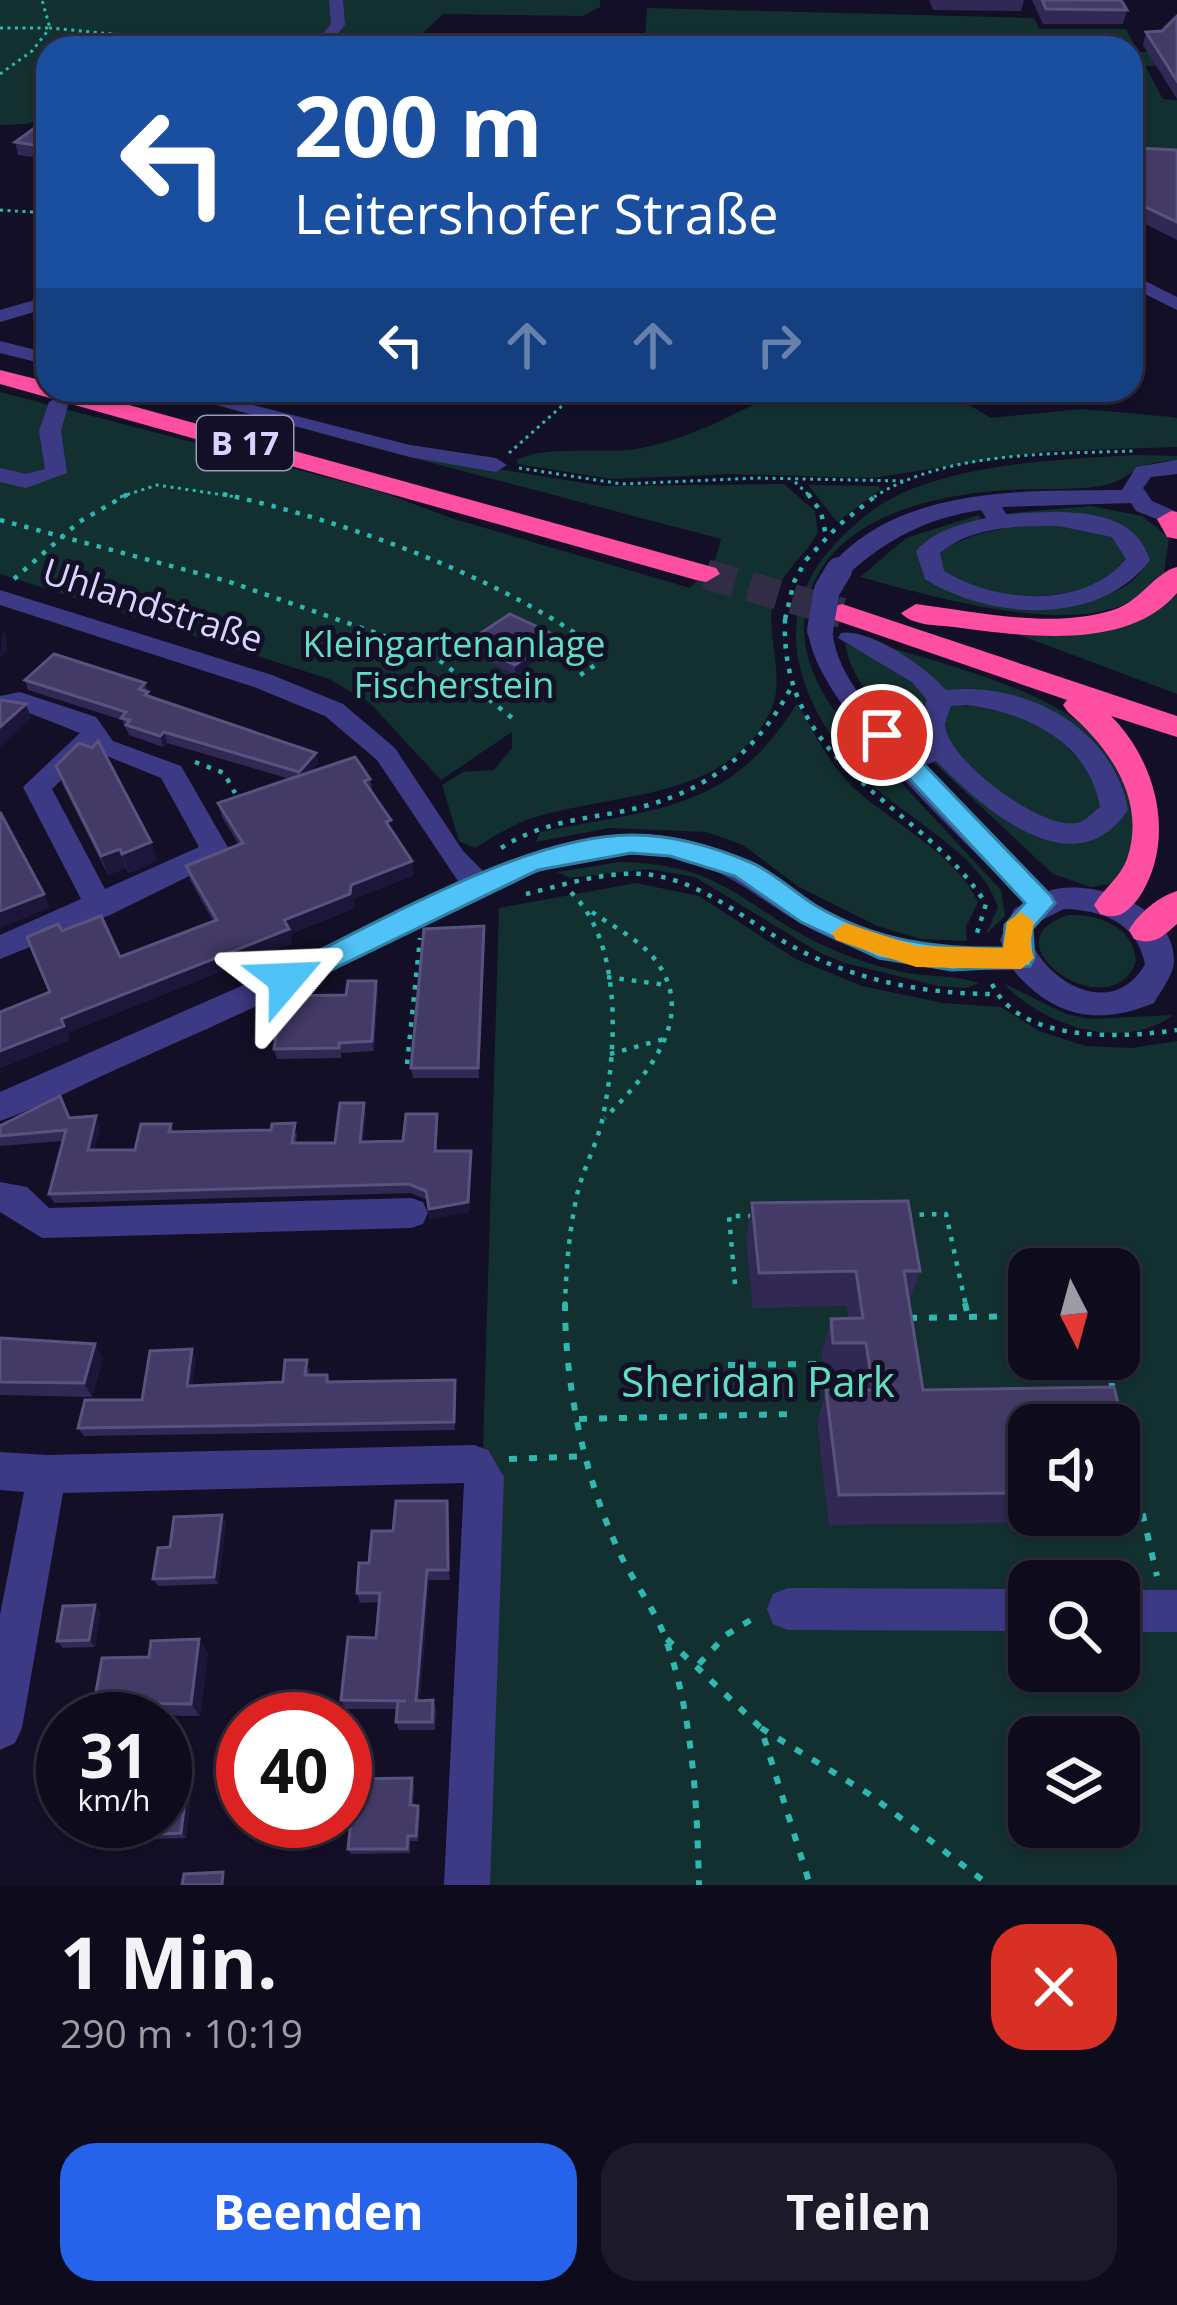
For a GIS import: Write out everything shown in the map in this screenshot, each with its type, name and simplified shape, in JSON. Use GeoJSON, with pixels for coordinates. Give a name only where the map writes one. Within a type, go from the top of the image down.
{"type":"FeatureCollection","features":[{"type":"Feature","properties":{"kind":"highway"},"geometry":{"type":"LineString","coordinates":[[0,361],[36,370]]}},
{"type":"Feature","properties":{"kind":"highway","name":"B 17"},"geometry":{"type":"LineString","coordinates":[[0,377],[36,389]]}},
{"type":"Feature","properties":{"kind":"highway","name":"B 17"},"geometry":{"type":"LineString","coordinates":[[83,402],[712,564],[154,402]]}},
{"type":"Feature","properties":{"kind":"highway"},"geometry":{"type":"LineString","coordinates":[[840,609],[1073,625],[1136,610],[1163,592],[1177,575]]}},
{"type":"Feature","properties":{"kind":"highway"},"geometry":{"type":"LineString","coordinates":[[840,609],[1177,727]]}},
{"type":"Feature","properties":{"kind":"highway"},"geometry":{"type":"LineString","coordinates":[[916,613],[1177,704]]}},
{"type":"Feature","properties":{"kind":"highway"},"geometry":{"type":"LineString","coordinates":[[1036,676],[1129,743],[1164,794],[1169,834],[1161,869],[1144,888],[1112,905]]}},
{"type":"Feature","properties":{"kind":"highway"},"geometry":{"type":"LineString","coordinates":[[1147,930],[1177,904]]}},
{"type":"Feature","properties":{"kind":"street"},"geometry":{"type":"LineString","coordinates":[[328,36],[338,25],[336,0]]}},
{"type":"Feature","properties":{"kind":"street"},"geometry":{"type":"LineString","coordinates":[[1143,286],[1177,304]]}},
{"type":"Feature","properties":{"kind":"street"},"geometry":{"type":"LineString","coordinates":[[0,316],[36,306]]}},
{"type":"Feature","properties":{"kind":"street"},"geometry":{"type":"LineString","coordinates":[[0,347],[36,356]]}},
{"type":"Feature","properties":{"kind":"street"},"geometry":{"type":"LineString","coordinates":[[0,475],[26,481],[56,473],[52,402]]}},
{"type":"Feature","properties":{"kind":"street"},"geometry":{"type":"LineString","coordinates":[[217,402],[410,451],[496,465]]}},
{"type":"Feature","properties":{"kind":"street"},"geometry":{"type":"LineString","coordinates":[[1135,496],[1138,476],[1177,467]]}},
{"type":"Feature","properties":{"kind":"street"},"geometry":{"type":"LineString","coordinates":[[1042,903],[856,709],[832,676],[821,647],[865,544],[895,526],[939,510],[994,512],[1110,526],[1131,540],[1138,560],[1124,578],[1100,591],[1042,602],[978,596],[933,574],[926,558],[933,544],[994,512],[1135,496]]}},
{"type":"Feature","properties":{"kind":"street"},"geometry":{"type":"LineString","coordinates":[[1135,496],[1175,524]]}},
{"type":"Feature","properties":{"kind":"street","name":"Uhlandstraße"},"geometry":{"type":"LineString","coordinates":[[0,594],[262,681],[334,710],[386,754],[453,859],[480,886]]}},
{"type":"Feature","properties":{"kind":"street"},"geometry":{"type":"LineString","coordinates":[[840,609],[921,676],[940,699]]}},
{"type":"Feature","properties":{"kind":"street"},"geometry":{"type":"LineString","coordinates":[[969,696],[1003,703],[1064,733],[1105,772],[1114,810],[1089,832],[1046,831],[1005,809],[941,750],[932,724],[940,699],[969,696]]}},
{"type":"Feature","properties":{"kind":"street"},"geometry":{"type":"LineString","coordinates":[[0,704],[20,700],[87,723],[104,746],[167,770],[216,851],[129,886],[100,907],[0,948]]}},
{"type":"Feature","properties":{"kind":"street"},"geometry":{"type":"LineString","coordinates":[[94,733],[37,787],[100,907]]}},
{"type":"Feature","properties":{"kind":"street"},"geometry":{"type":"LineString","coordinates":[[908,761],[941,750]]}},
{"type":"Feature","properties":{"kind":"street"},"geometry":{"type":"LineString","coordinates":[[0,1107],[262,991],[530,863],[587,848],[670,847],[744,869],[810,915],[879,947],[916,956],[1021,958]]}},
{"type":"Feature","properties":{"kind":"street"},"geometry":{"type":"LineString","coordinates":[[1079,898],[1112,905],[1147,930],[1160,956],[1166,987],[1135,998],[1088,1003],[1040,982],[1021,958],[1016,945],[1018,925],[1042,903],[1079,898]]}},
{"type":"Feature","properties":{"kind":"street"},"geometry":{"type":"LineString","coordinates":[[0,1197],[15,1198],[42,1223],[410,1213]]}},
{"type":"Feature","properties":{"kind":"street"},"geometry":{"type":"LineString","coordinates":[[0,1471],[47,1474],[474,1464],[484,1477],[467,1885]]}},
{"type":"Feature","properties":{"kind":"street"},"geometry":{"type":"LineString","coordinates":[[0,1728],[47,1474]]}},
{"type":"Feature","properties":{"kind":"street"},"geometry":{"type":"LineString","coordinates":[[788,1609],[1008,1610]]}},
{"type":"Feature","properties":{"kind":"street"},"geometry":{"type":"LineString","coordinates":[[1140,1610],[1171,1611]]}},
{"type":"Feature","properties":{"kind":"path"},"geometry":{"type":"LineString","coordinates":[[42,0],[50,28]]}},
{"type":"Feature","properties":{"kind":"path"},"geometry":{"type":"LineString","coordinates":[[0,28],[135,36]]}},
{"type":"Feature","properties":{"kind":"path"},"geometry":{"type":"LineString","coordinates":[[44,36],[50,28]]}},
{"type":"Feature","properties":{"kind":"path"},"geometry":{"type":"LineString","coordinates":[[0,74],[36,46]]}},
{"type":"Feature","properties":{"kind":"path"},"geometry":{"type":"LineString","coordinates":[[2,211],[36,212]]}},
{"type":"Feature","properties":{"kind":"path"},"geometry":{"type":"LineString","coordinates":[[496,465],[567,402]]}},
{"type":"Feature","properties":{"kind":"path"},"geometry":{"type":"LineString","coordinates":[[496,465],[622,484],[904,481],[1047,456],[1147,451]]}},
{"type":"Feature","properties":{"kind":"path"},"geometry":{"type":"LineString","coordinates":[[794,480],[812,494],[825,516],[826,536]]}},
{"type":"Feature","properties":{"kind":"path"},"geometry":{"type":"LineString","coordinates":[[904,481],[826,536],[806,560],[794,582],[783,644],[793,684],[831,754],[978,889],[986,904],[977,929],[995,994]]}},
{"type":"Feature","properties":{"kind":"path"},"geometry":{"type":"LineString","coordinates":[[0,594],[63,534],[152,485],[175,483],[310,519],[554,617],[597,648],[595,665],[579,676]]}},
{"type":"Feature","properties":{"kind":"path"},"geometry":{"type":"LineString","coordinates":[[0,520],[227,581],[403,642],[438,659],[516,721]]}},
{"type":"Feature","properties":{"kind":"path"},"geometry":{"type":"LineString","coordinates":[[521,833],[543,823],[658,803],[723,774],[776,721],[793,684]]}},
{"type":"Feature","properties":{"kind":"path"},"geometry":{"type":"LineString","coordinates":[[167,770],[179,757],[224,772],[235,794]]}},
{"type":"Feature","properties":{"kind":"path"},"geometry":{"type":"LineString","coordinates":[[519,896],[641,874],[686,883],[844,972],[927,991],[995,994],[1038,1022],[1071,1035],[1121,1039],[1177,1030]]}},
{"type":"Feature","properties":{"kind":"path"},"geometry":{"type":"LineString","coordinates":[[562,886],[579,894],[592,912],[654,958],[668,985],[673,1018],[668,1039],[649,1072],[603,1121]]}},
{"type":"Feature","properties":{"kind":"path"},"geometry":{"type":"LineString","coordinates":[[592,912],[607,977],[610,1054],[603,1121],[586,1162],[565,1324],[579,1419],[618,1548],[664,1636],[694,1812],[699,1885]]}},
{"type":"Feature","properties":{"kind":"path"},"geometry":{"type":"LineString","coordinates":[[407,1064],[421,934]]}},
{"type":"Feature","properties":{"kind":"path"},"geometry":{"type":"LineString","coordinates":[[607,977],[668,985]]}},
{"type":"Feature","properties":{"kind":"path"},"geometry":{"type":"LineString","coordinates":[[610,1054],[668,1039]]}},
{"type":"Feature","properties":{"kind":"path"},"geometry":{"type":"LineString","coordinates":[[902,1215],[946,1214],[968,1317]]}},
{"type":"Feature","properties":{"kind":"path"},"geometry":{"type":"LineString","coordinates":[[734,1284],[729,1216],[772,1216]]}},
{"type":"Feature","properties":{"kind":"path"},"geometry":{"type":"LineString","coordinates":[[895,1318],[1008,1316]]}},
{"type":"Feature","properties":{"kind":"path"},"geometry":{"type":"LineString","coordinates":[[728,1365],[823,1364]]}},
{"type":"Feature","properties":{"kind":"path"},"geometry":{"type":"LineString","coordinates":[[579,1419],[793,1414]]}},
{"type":"Feature","properties":{"kind":"path"},"geometry":{"type":"LineString","coordinates":[[474,1464],[589,1456]]}},
{"type":"Feature","properties":{"kind":"path"},"geometry":{"type":"LineString","coordinates":[[1140,1499],[1171,1611]]}},
{"type":"Feature","properties":{"kind":"path"},"geometry":{"type":"LineString","coordinates":[[698,1665],[726,1635],[759,1616],[788,1609]]}},
{"type":"Feature","properties":{"kind":"path"},"geometry":{"type":"LineString","coordinates":[[664,1636],[761,1728],[869,1794],[989,1885]]}},
{"type":"Feature","properties":{"kind":"path"},"geometry":{"type":"LineString","coordinates":[[761,1728],[810,1885]]}},
{"type":"Feature","properties":{"kind":"green space"},"geometry":{"type":"Polygon","coordinates":[[[0,0],[600,0],[600,7],[583,16],[443,14],[420,36],[36,36],[36,120],[0,125],[0,0]]]}},
{"type":"Feature","properties":{"kind":"green space"},"geometry":{"type":"Polygon","coordinates":[[[647,8],[1034,18],[1039,29],[1126,29],[1130,36],[645,36],[647,8]]]}},
{"type":"Feature","properties":{"kind":"green space"},"geometry":{"type":"Polygon","coordinates":[[[1177,51],[1177,65],[1145,66],[1163,99],[1177,100],[1177,153],[1143,160],[1143,52],[1177,51]]]}},
{"type":"Feature","properties":{"kind":"green space","name":"Kleingartenanlage Fischerstein"},"geometry":{"type":"Polygon","coordinates":[[[0,392],[379,491],[454,519],[690,588],[714,564],[721,539],[253,416],[392,452],[603,486],[784,484],[815,511],[818,532],[781,582],[773,601],[775,699],[750,741],[726,763],[697,778],[533,818],[475,848],[459,841],[442,785],[463,772],[494,770],[512,748],[512,732],[441,780],[370,703],[329,679],[0,574],[0,392]]]}},
{"type":"Feature","properties":{"kind":"green space"},"geometry":{"type":"Polygon","coordinates":[[[758,402],[964,402],[991,418],[1082,409],[1177,418],[1177,447],[1049,451],[872,478],[732,474],[611,479],[518,464],[517,460],[542,453],[636,449],[711,425],[758,402]]]}},
{"type":"Feature","properties":{"kind":"green space"},"geometry":{"type":"Polygon","coordinates":[[[1177,456],[1177,461],[1150,464],[1101,486],[980,492],[891,515],[840,546],[821,569],[809,596],[805,644],[829,703],[1001,890],[1005,916],[986,934],[998,907],[988,886],[955,849],[871,785],[816,710],[797,651],[804,592],[844,535],[879,506],[909,490],[1000,467],[1177,456]]]}},
{"type":"Feature","properties":{"kind":"green space"},"geometry":{"type":"Polygon","coordinates":[[[808,485],[878,486],[881,489],[837,522],[808,485]]]}},
{"type":"Feature","properties":{"kind":"green space"},"geometry":{"type":"Polygon","coordinates":[[[1091,506],[1142,516],[1169,538],[1164,574],[1127,603],[1100,612],[1032,614],[994,609],[860,577],[906,538],[978,515],[982,520],[919,557],[924,573],[952,592],[1098,598],[1135,579],[1145,562],[1147,551],[1125,528],[1011,513],[1091,506]]]}},
{"type":"Feature","properties":{"kind":"green space"},"geometry":{"type":"Polygon","coordinates":[[[1079,525],[1108,531],[1131,556],[1103,582],[1059,594],[1012,596],[973,588],[939,571],[940,552],[973,536],[1007,528],[1079,525]]]}},
{"type":"Feature","properties":{"kind":"green space"},"geometry":{"type":"Polygon","coordinates":[[[1177,591],[1177,694],[1014,633],[1095,632],[1177,591]]]}},
{"type":"Feature","properties":{"kind":"green space"},"geometry":{"type":"Polygon","coordinates":[[[861,638],[1015,688],[1094,734],[1143,791],[1124,882],[1091,887],[1053,874],[931,760],[936,758],[1054,837],[1124,800],[1116,774],[1101,754],[1055,726],[937,689],[861,638]]]}},
{"type":"Feature","properties":{"kind":"green space"},"geometry":{"type":"Polygon","coordinates":[[[845,643],[913,677],[927,697],[930,741],[926,746],[918,746],[872,700],[855,673],[845,643]]]}},
{"type":"Feature","properties":{"kind":"green space"},"geometry":{"type":"Polygon","coordinates":[[[797,703],[845,778],[939,853],[967,884],[978,902],[966,927],[967,941],[921,939],[877,926],[799,887],[743,845],[706,832],[609,828],[536,842],[540,832],[654,810],[717,786],[745,766],[797,703]]]}},
{"type":"Feature","properties":{"kind":"green space"},"geometry":{"type":"Polygon","coordinates":[[[953,704],[1005,712],[1057,738],[1106,791],[1098,817],[1065,828],[989,789],[953,750],[945,726],[953,704]]]}},
{"type":"Feature","properties":{"kind":"green space"},"geometry":{"type":"Polygon","coordinates":[[[620,862],[658,865],[714,881],[806,937],[862,961],[979,983],[966,988],[938,986],[845,963],[820,953],[695,877],[649,869],[569,878],[557,872],[620,862]]]}},
{"type":"Feature","properties":{"kind":"green space","name":"Sheridan Park"},"geometry":{"type":"Polygon","coordinates":[[[636,883],[699,896],[796,959],[862,986],[943,1003],[1001,1007],[1039,1031],[1085,1046],[1132,1048],[1177,1041],[1177,1885],[486,1885],[483,1450],[499,908],[636,883]]]}},
{"type":"Feature","properties":{"kind":"green space"},"geometry":{"type":"Polygon","coordinates":[[[1069,915],[1102,920],[1128,938],[1136,960],[1123,980],[1104,987],[1082,985],[1045,960],[1039,943],[1045,927],[1069,915]]]}},
{"type":"Feature","properties":{"kind":"green space"},"geometry":{"type":"Polygon","coordinates":[[[1003,983],[1066,1014],[1091,1019],[1173,1015],[1130,1032],[1084,1029],[1039,1011],[1003,983]]]}},
{"type":"Feature","properties":{"kind":"building"},"geometry":{"type":"Polygon","coordinates":[[[1042,0],[1121,0],[1127,10],[1046,9],[1042,0]]]}},
{"type":"Feature","properties":{"kind":"building"},"geometry":{"type":"Polygon","coordinates":[[[1177,16],[1177,81],[1146,32],[1162,31],[1177,16]]]}},
{"type":"Feature","properties":{"kind":"building"},"geometry":{"type":"Polygon","coordinates":[[[36,127],[36,145],[15,142],[36,127]]]}},
{"type":"Feature","properties":{"kind":"building"},"geometry":{"type":"Polygon","coordinates":[[[1143,148],[1177,150],[1177,222],[1143,206],[1143,148]]]}},
{"type":"Feature","properties":{"kind":"building"},"geometry":{"type":"Polygon","coordinates":[[[510,614],[557,636],[515,665],[467,642],[510,614]]]}},
{"type":"Feature","properties":{"kind":"building"},"geometry":{"type":"Polygon","coordinates":[[[54,654],[145,683],[139,689],[148,692],[145,695],[316,753],[299,772],[126,725],[130,720],[121,718],[126,712],[25,680],[54,654]]]}},
{"type":"Feature","properties":{"kind":"building"},"geometry":{"type":"Polygon","coordinates":[[[0,700],[26,704],[0,727],[0,700]]]}},
{"type":"Feature","properties":{"kind":"building"},"geometry":{"type":"Polygon","coordinates":[[[98,741],[151,842],[122,854],[120,849],[101,856],[56,766],[79,743],[92,748],[98,741]]]}},
{"type":"Feature","properties":{"kind":"building"},"geometry":{"type":"Polygon","coordinates":[[[355,757],[370,779],[364,781],[391,820],[386,822],[412,861],[351,885],[350,894],[284,920],[289,929],[61,1019],[64,1026],[0,1051],[0,1012],[50,992],[27,937],[58,924],[62,931],[101,916],[120,957],[217,920],[186,866],[243,843],[218,803],[355,757]]]}},
{"type":"Feature","properties":{"kind":"building"},"geometry":{"type":"Polygon","coordinates":[[[0,812],[44,894],[0,911],[0,812]]]}},
{"type":"Feature","properties":{"kind":"building"},"geometry":{"type":"Polygon","coordinates":[[[484,926],[478,1068],[411,1068],[424,929],[484,926]]]}},
{"type":"Feature","properties":{"kind":"building"},"geometry":{"type":"Polygon","coordinates":[[[348,981],[376,981],[372,1041],[339,1043],[339,1048],[274,1049],[282,996],[346,995],[348,981]]]}},
{"type":"Feature","properties":{"kind":"building"},"geometry":{"type":"Polygon","coordinates":[[[60,1096],[69,1118],[96,1116],[88,1150],[135,1150],[141,1124],[171,1124],[169,1132],[271,1130],[272,1124],[295,1123],[292,1143],[335,1143],[340,1103],[364,1103],[360,1142],[403,1141],[406,1114],[437,1114],[435,1151],[471,1151],[468,1202],[429,1209],[426,1191],[409,1184],[49,1194],[66,1130],[0,1136],[0,1126],[60,1096]]]}},
{"type":"Feature","properties":{"kind":"building"},"geometry":{"type":"Polygon","coordinates":[[[908,1201],[920,1271],[904,1271],[923,1390],[1114,1387],[1118,1404],[1008,1404],[1008,1493],[839,1495],[826,1390],[873,1390],[866,1343],[833,1343],[831,1319],[863,1318],[856,1271],[759,1273],[752,1203],[908,1201]]]}},
{"type":"Feature","properties":{"kind":"building"},"geometry":{"type":"Polygon","coordinates":[[[0,1338],[95,1344],[84,1383],[0,1382],[0,1338]]]}},
{"type":"Feature","properties":{"kind":"building"},"geometry":{"type":"Polygon","coordinates":[[[192,1349],[187,1386],[283,1382],[285,1360],[307,1360],[305,1375],[327,1375],[327,1382],[455,1380],[454,1422],[78,1428],[85,1400],[142,1400],[150,1351],[192,1349]]]}},
{"type":"Feature","properties":{"kind":"building"},"geometry":{"type":"Polygon","coordinates":[[[396,1501],[447,1501],[448,1570],[427,1570],[416,1701],[433,1700],[432,1722],[396,1722],[398,1701],[406,1701],[372,1700],[372,1692],[342,1692],[348,1637],[376,1638],[380,1593],[357,1593],[359,1563],[369,1563],[372,1531],[393,1531],[396,1501]]]}},
{"type":"Feature","properties":{"kind":"building"},"geometry":{"type":"Polygon","coordinates":[[[222,1515],[214,1577],[153,1579],[158,1548],[170,1547],[174,1517],[222,1515]]]}},
{"type":"Feature","properties":{"kind":"building"},"geometry":{"type":"Polygon","coordinates":[[[95,1605],[89,1640],[57,1641],[63,1606],[95,1605]]]}},
{"type":"Feature","properties":{"kind":"building"},"geometry":{"type":"Polygon","coordinates":[[[199,1639],[192,1696],[192,1692],[96,1692],[102,1658],[149,1657],[151,1641],[199,1639]]]}},
{"type":"Feature","properties":{"kind":"building"},"geometry":{"type":"Polygon","coordinates":[[[412,1778],[410,1805],[418,1806],[416,1836],[408,1836],[407,1849],[348,1849],[372,1848],[372,1779],[412,1778]]]}},
{"type":"Feature","properties":{"kind":"building"},"geometry":{"type":"Polygon","coordinates":[[[223,1872],[222,1885],[182,1885],[184,1874],[223,1872]]]}},
{"type":"Feature","properties":{"kind":"tunnel"},"geometry":{"type":"LineString","coordinates":[[706,574],[842,613]]}},
{"type":"Feature","properties":{"kind":"slow traffic"},"geometry":{"type":"LineString","coordinates":[[845,933],[916,956],[1021,958],[1016,945],[1021,922]]}},
{"type":"Feature","properties":{"kind":"route"},"geometry":{"type":"LineString","coordinates":[[286,979],[530,863],[587,848],[631,844],[704,854],[744,869],[810,915],[879,947],[952,960],[1021,958],[1016,945],[1018,925],[1042,903],[882,735]]}}]}
